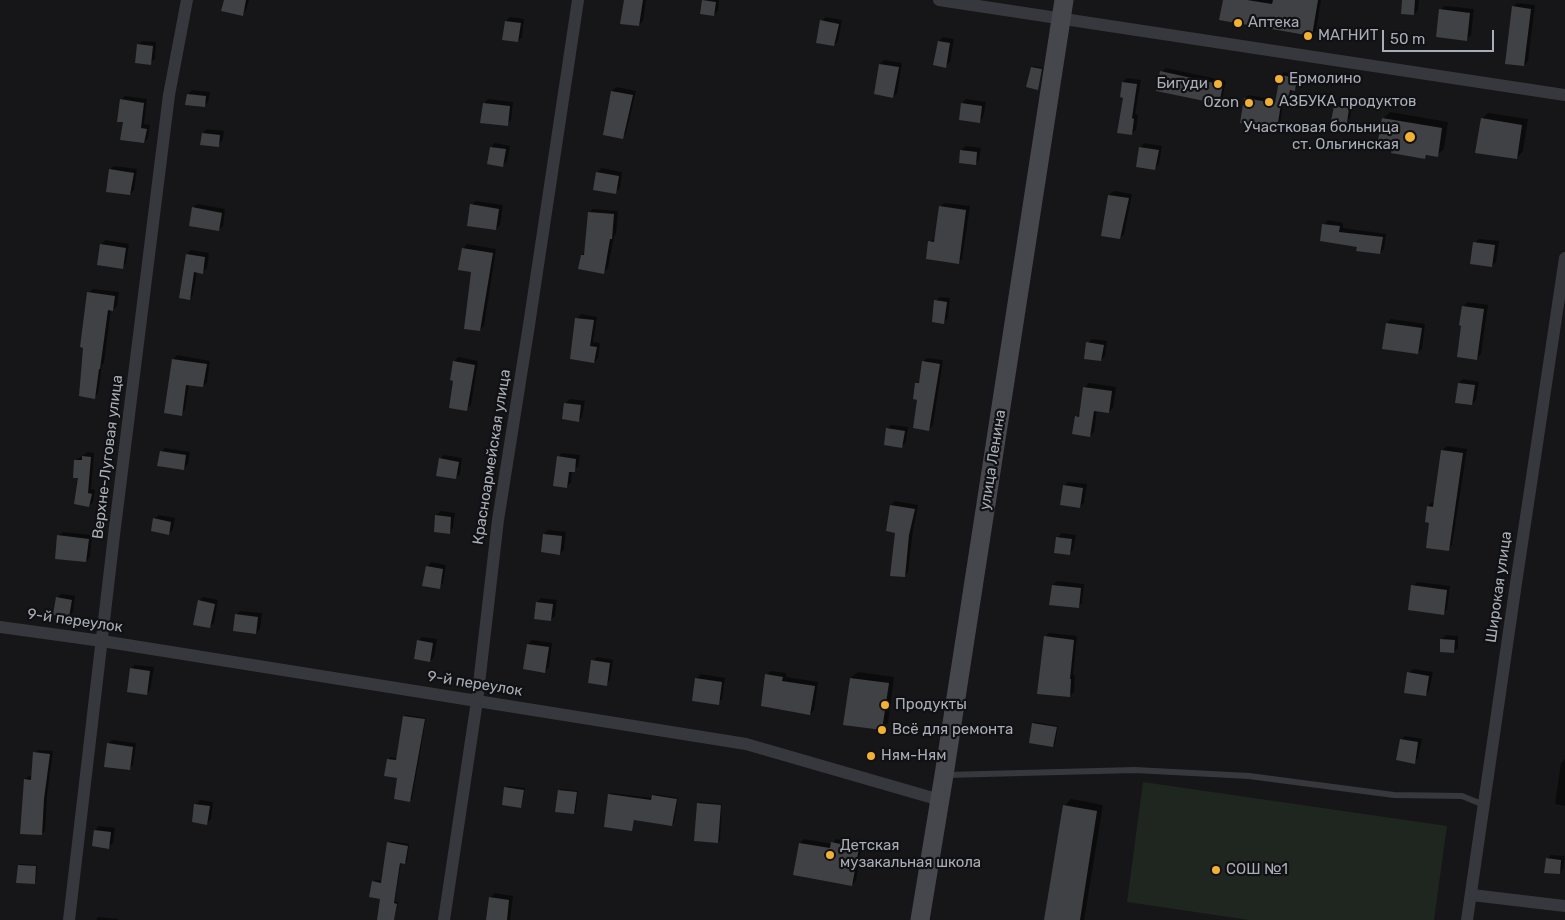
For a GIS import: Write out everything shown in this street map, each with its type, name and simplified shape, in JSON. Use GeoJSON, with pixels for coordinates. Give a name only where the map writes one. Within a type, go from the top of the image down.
{"type":"FeatureCollection","features":[{"type":"Feature","properties":{"kind":"street","name":"Верхне-Луговая улица"},"geometry":{"type":"LineString","coordinates":[[68,920],[169,95],[187,0]]}},
{"type":"Feature","properties":{"kind":"street","name":"Красноармейская улица"},"geometry":{"type":"LineString","coordinates":[[444,920],[477,700],[498,520],[578,0]]}},
{"type":"Feature","properties":{"kind":"street"},"geometry":{"type":"LineString","coordinates":[[939,0],[1063,9],[1565,94]]}},
{"type":"Feature","properties":{"kind":"street","name":"улица Ленина"},"geometry":{"type":"LineString","coordinates":[[920,920],[1063,9]]}},
{"type":"Feature","properties":{"kind":"street","name":"Широкая улица"},"geometry":{"type":"LineString","coordinates":[[1467,920],[1565,258]]}},
{"type":"Feature","properties":{"kind":"street","name":"9-й переулок"},"geometry":{"type":"LineString","coordinates":[[0,627],[102,641],[746,744],[940,800]]}},
{"type":"Feature","properties":{"kind":"street"},"geometry":{"type":"LineString","coordinates":[[1472,895],[1565,906]]}},
{"type":"Feature","properties":{"kind":"lane"},"geometry":{"type":"LineString","coordinates":[[944,775],[1135,770],[1249,776],[1394,795],[1462,796],[1484,805]]}},
{"type":"Feature","properties":{"kind":"shaded area","name":"СОШ №1"},"geometry":{"type":"Polygon","coordinates":[[[1143,782],[1447,826],[1434,920],[1249,920],[1127,902],[1143,782]]]}},
{"type":"Feature","properties":{"kind":"building"},"geometry":{"type":"Polygon","coordinates":[[[224,0],[246,0],[243,16],[221,11],[224,0]]]}},
{"type":"Feature","properties":{"kind":"building"},"geometry":{"type":"Polygon","coordinates":[[[624,0],[643,0],[639,26],[620,24],[624,0]]]}},
{"type":"Feature","properties":{"kind":"building"},"geometry":{"type":"Polygon","coordinates":[[[702,0],[716,2],[714,16],[700,14],[702,0]]]}},
{"type":"Feature","properties":{"kind":"building"},"geometry":{"type":"Polygon","coordinates":[[[1223,0],[1247,0],[1272,4],[1273,0],[1318,0],[1312,36],[1219,20],[1223,0]]]}},
{"type":"Feature","properties":{"kind":"building"},"geometry":{"type":"Polygon","coordinates":[[[1402,0],[1415,0],[1414,15],[1401,14],[1402,0]]]}},
{"type":"Feature","properties":{"kind":"building"},"geometry":{"type":"Polygon","coordinates":[[[1512,6],[1531,9],[1524,66],[1505,64],[1512,6]]]}},
{"type":"Feature","properties":{"kind":"building"},"geometry":{"type":"Polygon","coordinates":[[[1439,9],[1470,13],[1467,41],[1436,37],[1439,9]]]}},
{"type":"Feature","properties":{"kind":"building"},"geometry":{"type":"Polygon","coordinates":[[[820,20],[839,24],[834,46],[816,43],[820,20]]]}},
{"type":"Feature","properties":{"kind":"building"},"geometry":{"type":"Polygon","coordinates":[[[505,21],[521,23],[518,42],[502,40],[505,21]]]}},
{"type":"Feature","properties":{"kind":"building"},"geometry":{"type":"Polygon","coordinates":[[[938,41],[950,43],[946,68],[933,65],[938,41]]]}},
{"type":"Feature","properties":{"kind":"building"},"geometry":{"type":"Polygon","coordinates":[[[137,44],[153,46],[151,65],[135,63],[137,44]]]}},
{"type":"Feature","properties":{"kind":"building"},"geometry":{"type":"Polygon","coordinates":[[[879,64],[899,67],[893,98],[874,94],[879,64]]]}},
{"type":"Feature","properties":{"kind":"building"},"geometry":{"type":"Polygon","coordinates":[[[1031,67],[1042,69],[1038,90],[1026,87],[1031,67]]]}},
{"type":"Feature","properties":{"kind":"building"},"geometry":{"type":"Polygon","coordinates":[[[1160,71],[1223,85],[1219,104],[1156,91],[1160,71]]]}},
{"type":"Feature","properties":{"kind":"building"},"geometry":{"type":"Polygon","coordinates":[[[1280,75],[1297,78],[1295,91],[1290,90],[1287,105],[1275,103],[1280,75]]]}},
{"type":"Feature","properties":{"kind":"building"},"geometry":{"type":"Polygon","coordinates":[[[1122,82],[1137,84],[1132,118],[1134,119],[1132,135],[1117,133],[1123,98],[1120,97],[1122,82]]]}},
{"type":"Feature","properties":{"kind":"building"},"geometry":{"type":"Polygon","coordinates":[[[611,91],[633,95],[623,139],[603,135],[611,91]]]}},
{"type":"Feature","properties":{"kind":"building"},"geometry":{"type":"Polygon","coordinates":[[[187,94],[206,96],[205,107],[185,105],[187,94]]]}},
{"type":"Feature","properties":{"kind":"building"},"geometry":{"type":"Polygon","coordinates":[[[1244,98],[1281,104],[1277,129],[1240,123],[1244,98]]]}},
{"type":"Feature","properties":{"kind":"building"},"geometry":{"type":"Polygon","coordinates":[[[120,99],[144,103],[141,128],[147,129],[144,143],[120,140],[123,122],[117,122],[120,99]]]}},
{"type":"Feature","properties":{"kind":"building"},"geometry":{"type":"Polygon","coordinates":[[[483,103],[510,106],[508,126],[480,123],[483,103]]]}},
{"type":"Feature","properties":{"kind":"building"},"geometry":{"type":"Polygon","coordinates":[[[961,103],[982,106],[980,123],[959,120],[961,103]]]}},
{"type":"Feature","properties":{"kind":"building"},"geometry":{"type":"Polygon","coordinates":[[[1334,106],[1349,108],[1347,123],[1331,121],[1334,106]]]}},
{"type":"Feature","properties":{"kind":"building","name":"Участковая больница ст. Ольгинская"},"geometry":{"type":"Polygon","coordinates":[[[1382,118],[1442,128],[1438,157],[1426,155],[1425,159],[1391,153],[1392,149],[1377,146],[1382,118]]]}},
{"type":"Feature","properties":{"kind":"building"},"geometry":{"type":"Polygon","coordinates":[[[1481,118],[1522,125],[1517,159],[1475,153],[1481,118]]]}},
{"type":"Feature","properties":{"kind":"building"},"geometry":{"type":"Polygon","coordinates":[[[202,133],[220,135],[219,147],[200,145],[202,133]]]}},
{"type":"Feature","properties":{"kind":"building"},"geometry":{"type":"Polygon","coordinates":[[[490,147],[506,149],[503,167],[487,164],[490,147]]]}},
{"type":"Feature","properties":{"kind":"building"},"geometry":{"type":"Polygon","coordinates":[[[1139,147],[1159,150],[1155,170],[1136,167],[1139,147]]]}},
{"type":"Feature","properties":{"kind":"building"},"geometry":{"type":"Polygon","coordinates":[[[960,150],[977,152],[976,165],[959,163],[960,150]]]}},
{"type":"Feature","properties":{"kind":"building"},"geometry":{"type":"Polygon","coordinates":[[[109,169],[134,173],[130,195],[106,192],[109,169]]]}},
{"type":"Feature","properties":{"kind":"building"},"geometry":{"type":"Polygon","coordinates":[[[596,172],[619,176],[616,194],[593,190],[596,172]]]}},
{"type":"Feature","properties":{"kind":"building"},"geometry":{"type":"Polygon","coordinates":[[[1108,195],[1129,198],[1120,239],[1101,236],[1108,195]]]}},
{"type":"Feature","properties":{"kind":"building"},"geometry":{"type":"Polygon","coordinates":[[[470,204],[499,209],[496,230],[467,226],[470,204]]]}},
{"type":"Feature","properties":{"kind":"building"},"geometry":{"type":"Polygon","coordinates":[[[939,206],[966,210],[959,264],[926,259],[928,241],[934,242],[939,206]]]}},
{"type":"Feature","properties":{"kind":"building"},"geometry":{"type":"Polygon","coordinates":[[[192,207],[222,213],[219,231],[189,226],[192,207]]]}},
{"type":"Feature","properties":{"kind":"building"},"geometry":{"type":"Polygon","coordinates":[[[588,212],[614,214],[612,239],[610,239],[604,274],[578,269],[581,255],[584,255],[588,212]]]}},
{"type":"Feature","properties":{"kind":"building"},"geometry":{"type":"Polygon","coordinates":[[[1322,224],[1340,226],[1339,232],[1383,237],[1380,254],[1356,251],[1357,247],[1320,241],[1322,224]]]}},
{"type":"Feature","properties":{"kind":"building"},"geometry":{"type":"Polygon","coordinates":[[[1473,242],[1495,245],[1492,267],[1470,264],[1473,242]]]}},
{"type":"Feature","properties":{"kind":"building"},"geometry":{"type":"Polygon","coordinates":[[[100,244],[126,248],[123,269],[97,265],[100,244]]]}},
{"type":"Feature","properties":{"kind":"building"},"geometry":{"type":"Polygon","coordinates":[[[462,248],[493,253],[480,331],[464,329],[471,272],[458,270],[462,248]]]}},
{"type":"Feature","properties":{"kind":"building"},"geometry":{"type":"Polygon","coordinates":[[[186,254],[205,257],[203,274],[194,272],[190,300],[179,298],[186,254]]]}},
{"type":"Feature","properties":{"kind":"building"},"geometry":{"type":"Polygon","coordinates":[[[87,292],[115,296],[113,311],[108,310],[95,399],[79,396],[83,348],[80,347],[87,292]]]}},
{"type":"Feature","properties":{"kind":"building"},"geometry":{"type":"Polygon","coordinates":[[[934,300],[947,302],[944,324],[932,322],[934,300]]]}},
{"type":"Feature","properties":{"kind":"building"},"geometry":{"type":"Polygon","coordinates":[[[1462,306],[1484,309],[1477,360],[1457,357],[1462,306]]]}},
{"type":"Feature","properties":{"kind":"building"},"geometry":{"type":"Polygon","coordinates":[[[575,318],[594,320],[590,346],[597,347],[594,363],[570,359],[575,318]]]}},
{"type":"Feature","properties":{"kind":"building"},"geometry":{"type":"Polygon","coordinates":[[[1386,323],[1422,328],[1418,354],[1382,349],[1386,323]]]}},
{"type":"Feature","properties":{"kind":"building"},"geometry":{"type":"Polygon","coordinates":[[[1086,342],[1104,345],[1101,361],[1084,359],[1086,342]]]}},
{"type":"Feature","properties":{"kind":"building"},"geometry":{"type":"Polygon","coordinates":[[[172,359],[207,364],[203,387],[186,385],[182,416],[164,413],[172,359]]]}},
{"type":"Feature","properties":{"kind":"building"},"geometry":{"type":"Polygon","coordinates":[[[453,361],[475,365],[467,411],[449,408],[453,381],[450,380],[453,361]]]}},
{"type":"Feature","properties":{"kind":"building"},"geometry":{"type":"Polygon","coordinates":[[[922,361],[940,364],[929,431],[913,428],[917,400],[913,399],[915,383],[919,383],[922,361]]]}},
{"type":"Feature","properties":{"kind":"building"},"geometry":{"type":"Polygon","coordinates":[[[1458,383],[1475,385],[1472,405],[1455,403],[1458,383]]]}},
{"type":"Feature","properties":{"kind":"building"},"geometry":{"type":"Polygon","coordinates":[[[1083,387],[1112,391],[1109,413],[1094,411],[1090,437],[1072,434],[1075,416],[1079,417],[1083,387]]]}},
{"type":"Feature","properties":{"kind":"building"},"geometry":{"type":"Polygon","coordinates":[[[564,403],[581,405],[579,422],[562,419],[564,403]]]}},
{"type":"Feature","properties":{"kind":"building"},"geometry":{"type":"Polygon","coordinates":[[[886,428],[905,431],[902,448],[884,445],[886,428]]]}},
{"type":"Feature","properties":{"kind":"building"},"geometry":{"type":"Polygon","coordinates":[[[1441,450],[1463,453],[1449,551],[1426,548],[1429,523],[1425,522],[1427,506],[1433,507],[1441,450]]]}},
{"type":"Feature","properties":{"kind":"building"},"geometry":{"type":"Polygon","coordinates":[[[160,451],[186,455],[184,470],[157,466],[160,451]]]}},
{"type":"Feature","properties":{"kind":"building"},"geometry":{"type":"Polygon","coordinates":[[[82,456],[91,457],[88,493],[92,494],[89,507],[74,504],[78,478],[73,478],[74,460],[82,460],[82,456]]]}},
{"type":"Feature","properties":{"kind":"building"},"geometry":{"type":"Polygon","coordinates":[[[557,456],[576,459],[575,472],[569,472],[567,488],[553,486],[557,456]]]}},
{"type":"Feature","properties":{"kind":"building"},"geometry":{"type":"Polygon","coordinates":[[[439,458],[459,462],[456,479],[436,476],[439,458]]]}},
{"type":"Feature","properties":{"kind":"building"},"geometry":{"type":"Polygon","coordinates":[[[1063,485],[1083,488],[1080,508],[1060,505],[1063,485]]]}},
{"type":"Feature","properties":{"kind":"building"},"geometry":{"type":"Polygon","coordinates":[[[890,505],[915,509],[909,535],[905,577],[890,576],[895,533],[886,531],[890,505]]]}},
{"type":"Feature","properties":{"kind":"building"},"geometry":{"type":"Polygon","coordinates":[[[435,515],[451,517],[450,534],[434,532],[435,515]]]}},
{"type":"Feature","properties":{"kind":"building"},"geometry":{"type":"Polygon","coordinates":[[[153,518],[171,522],[169,535],[151,531],[153,518]]]}},
{"type":"Feature","properties":{"kind":"building"},"geometry":{"type":"Polygon","coordinates":[[[543,534],[562,536],[560,555],[541,552],[543,534]]]}},
{"type":"Feature","properties":{"kind":"building"},"geometry":{"type":"Polygon","coordinates":[[[57,535],[89,539],[86,562],[55,559],[57,535]]]}},
{"type":"Feature","properties":{"kind":"building"},"geometry":{"type":"Polygon","coordinates":[[[1056,537],[1072,539],[1070,555],[1054,553],[1056,537]]]}},
{"type":"Feature","properties":{"kind":"building"},"geometry":{"type":"Polygon","coordinates":[[[426,566],[443,569],[440,589],[422,586],[426,566]]]}},
{"type":"Feature","properties":{"kind":"building"},"geometry":{"type":"Polygon","coordinates":[[[1052,585],[1081,588],[1079,608],[1049,605],[1052,585]]]}},
{"type":"Feature","properties":{"kind":"building"},"geometry":{"type":"Polygon","coordinates":[[[1411,585],[1447,590],[1444,615],[1408,610],[1411,585]]]}},
{"type":"Feature","properties":{"kind":"building"},"geometry":{"type":"Polygon","coordinates":[[[56,597],[72,600],[69,617],[53,615],[56,597]]]}},
{"type":"Feature","properties":{"kind":"building"},"geometry":{"type":"Polygon","coordinates":[[[198,600],[215,604],[210,628],[193,625],[198,600]]]}},
{"type":"Feature","properties":{"kind":"building"},"geometry":{"type":"Polygon","coordinates":[[[536,602],[553,604],[551,621],[534,619],[536,602]]]}},
{"type":"Feature","properties":{"kind":"building"},"geometry":{"type":"Polygon","coordinates":[[[235,614],[258,617],[256,634],[233,631],[235,614]]]}},
{"type":"Feature","properties":{"kind":"building"},"geometry":{"type":"Polygon","coordinates":[[[1044,636],[1074,640],[1070,697],[1037,694],[1044,636]]]}},
{"type":"Feature","properties":{"kind":"building"},"geometry":{"type":"Polygon","coordinates":[[[1440,639],[1455,640],[1454,653],[1440,652],[1440,639]]]}},
{"type":"Feature","properties":{"kind":"building"},"geometry":{"type":"Polygon","coordinates":[[[417,640],[433,643],[430,662],[414,659],[417,640]]]}},
{"type":"Feature","properties":{"kind":"building"},"geometry":{"type":"Polygon","coordinates":[[[527,644],[549,647],[545,673],[523,669],[527,644]]]}},
{"type":"Feature","properties":{"kind":"building"},"geometry":{"type":"Polygon","coordinates":[[[591,660],[610,663],[607,686],[588,683],[591,660]]]}},
{"type":"Feature","properties":{"kind":"building"},"geometry":{"type":"Polygon","coordinates":[[[130,668],[150,671],[147,695],[127,692],[130,668]]]}},
{"type":"Feature","properties":{"kind":"building"},"geometry":{"type":"Polygon","coordinates":[[[1407,672],[1429,676],[1426,696],[1404,693],[1407,672]]]}},
{"type":"Feature","properties":{"kind":"building"},"geometry":{"type":"Polygon","coordinates":[[[765,674],[783,677],[782,681],[815,686],[810,715],[761,706],[765,674]]]}},
{"type":"Feature","properties":{"kind":"building"},"geometry":{"type":"Polygon","coordinates":[[[695,678],[722,682],[719,705],[692,701],[695,678]]]}},
{"type":"Feature","properties":{"kind":"building"},"geometry":{"type":"Polygon","coordinates":[[[850,678],[889,683],[882,730],[843,725],[850,678]]]}},
{"type":"Feature","properties":{"kind":"building"},"geometry":{"type":"Polygon","coordinates":[[[403,716],[425,719],[410,802],[394,799],[397,778],[384,776],[387,759],[396,760],[403,716]]]}},
{"type":"Feature","properties":{"kind":"building"},"geometry":{"type":"Polygon","coordinates":[[[1032,723],[1057,727],[1053,747],[1029,743],[1032,723]]]}},
{"type":"Feature","properties":{"kind":"building"},"geometry":{"type":"Polygon","coordinates":[[[1400,739],[1418,742],[1415,764],[1396,760],[1400,739]]]}},
{"type":"Feature","properties":{"kind":"building"},"geometry":{"type":"Polygon","coordinates":[[[107,743],[133,747],[130,770],[104,767],[107,743]]]}},
{"type":"Feature","properties":{"kind":"building"},"geometry":{"type":"Polygon","coordinates":[[[33,752],[50,754],[44,799],[42,835],[20,834],[24,779],[31,780],[33,752]]]}},
{"type":"Feature","properties":{"kind":"building"},"geometry":{"type":"Polygon","coordinates":[[[504,787],[524,790],[521,808],[502,805],[504,787]]]}},
{"type":"Feature","properties":{"kind":"building"},"geometry":{"type":"Polygon","coordinates":[[[558,790],[577,792],[574,814],[555,812],[558,790]]]}},
{"type":"Feature","properties":{"kind":"building"},"geometry":{"type":"Polygon","coordinates":[[[608,794],[651,800],[652,795],[677,799],[672,826],[634,820],[632,831],[604,827],[608,794]]]}},
{"type":"Feature","properties":{"kind":"building"},"geometry":{"type":"Polygon","coordinates":[[[697,803],[721,805],[718,843],[694,841],[697,803]]]}},
{"type":"Feature","properties":{"kind":"building"},"geometry":{"type":"Polygon","coordinates":[[[194,804],[210,806],[207,825],[192,822],[194,804]]]}},
{"type":"Feature","properties":{"kind":"building"},"geometry":{"type":"Polygon","coordinates":[[[1063,805],[1097,811],[1080,920],[1044,920],[1063,805]]]}},
{"type":"Feature","properties":{"kind":"building"},"geometry":{"type":"Polygon","coordinates":[[[94,830],[111,832],[109,849],[92,846],[94,830]]]}},
{"type":"Feature","properties":{"kind":"building"},"geometry":{"type":"Polygon","coordinates":[[[387,842],[408,846],[405,864],[400,863],[394,903],[397,904],[394,920],[377,920],[380,899],[369,897],[372,881],[381,883],[387,842]]]}},
{"type":"Feature","properties":{"kind":"building"},"geometry":{"type":"Polygon","coordinates":[[[831,842],[859,848],[852,886],[793,875],[799,843],[830,848],[831,842]]]}},
{"type":"Feature","properties":{"kind":"building"},"geometry":{"type":"Polygon","coordinates":[[[1546,858],[1561,860],[1560,874],[1544,873],[1546,858]]]}},
{"type":"Feature","properties":{"kind":"building"},"geometry":{"type":"Polygon","coordinates":[[[18,865],[36,866],[35,884],[16,883],[18,865]]]}},
{"type":"Feature","properties":{"kind":"building"},"geometry":{"type":"Polygon","coordinates":[[[489,897],[509,900],[507,920],[486,920],[489,897]]]}},
{"type":"Feature","properties":{"kind":"place","name":"Аптека"},"geometry":{"type":"Point","coordinates":[1238,23]}},
{"type":"Feature","properties":{"kind":"place","name":"МАГНИТ"},"geometry":{"type":"Point","coordinates":[1308,36]}},
{"type":"Feature","properties":{"kind":"place","name":"Ермолино"},"geometry":{"type":"Point","coordinates":[1279,79]}},
{"type":"Feature","properties":{"kind":"place","name":"Бигуди"},"geometry":{"type":"Point","coordinates":[1218,84]}},
{"type":"Feature","properties":{"kind":"place","name":"АЗБУКА продуктов"},"geometry":{"type":"Point","coordinates":[1269,102]}},
{"type":"Feature","properties":{"kind":"place","name":"Ozon"},"geometry":{"type":"Point","coordinates":[1249,103]}},
{"type":"Feature","properties":{"kind":"place","name":"Участковая больница ст. Ольгинская"},"geometry":{"type":"Point","coordinates":[1410,137]}},
{"type":"Feature","properties":{"kind":"place","name":"Продукты"},"geometry":{"type":"Point","coordinates":[885,705]}},
{"type":"Feature","properties":{"kind":"place","name":"Всё для ремонта"},"geometry":{"type":"Point","coordinates":[882,730]}},
{"type":"Feature","properties":{"kind":"place","name":"Ням-Ням"},"geometry":{"type":"Point","coordinates":[871,756]}},
{"type":"Feature","properties":{"kind":"place","name":"Детская музакальная школа"},"geometry":{"type":"Point","coordinates":[830,855]}},
{"type":"Feature","properties":{"kind":"place","name":"СОШ №1"},"geometry":{"type":"Point","coordinates":[1216,870]}}]}
